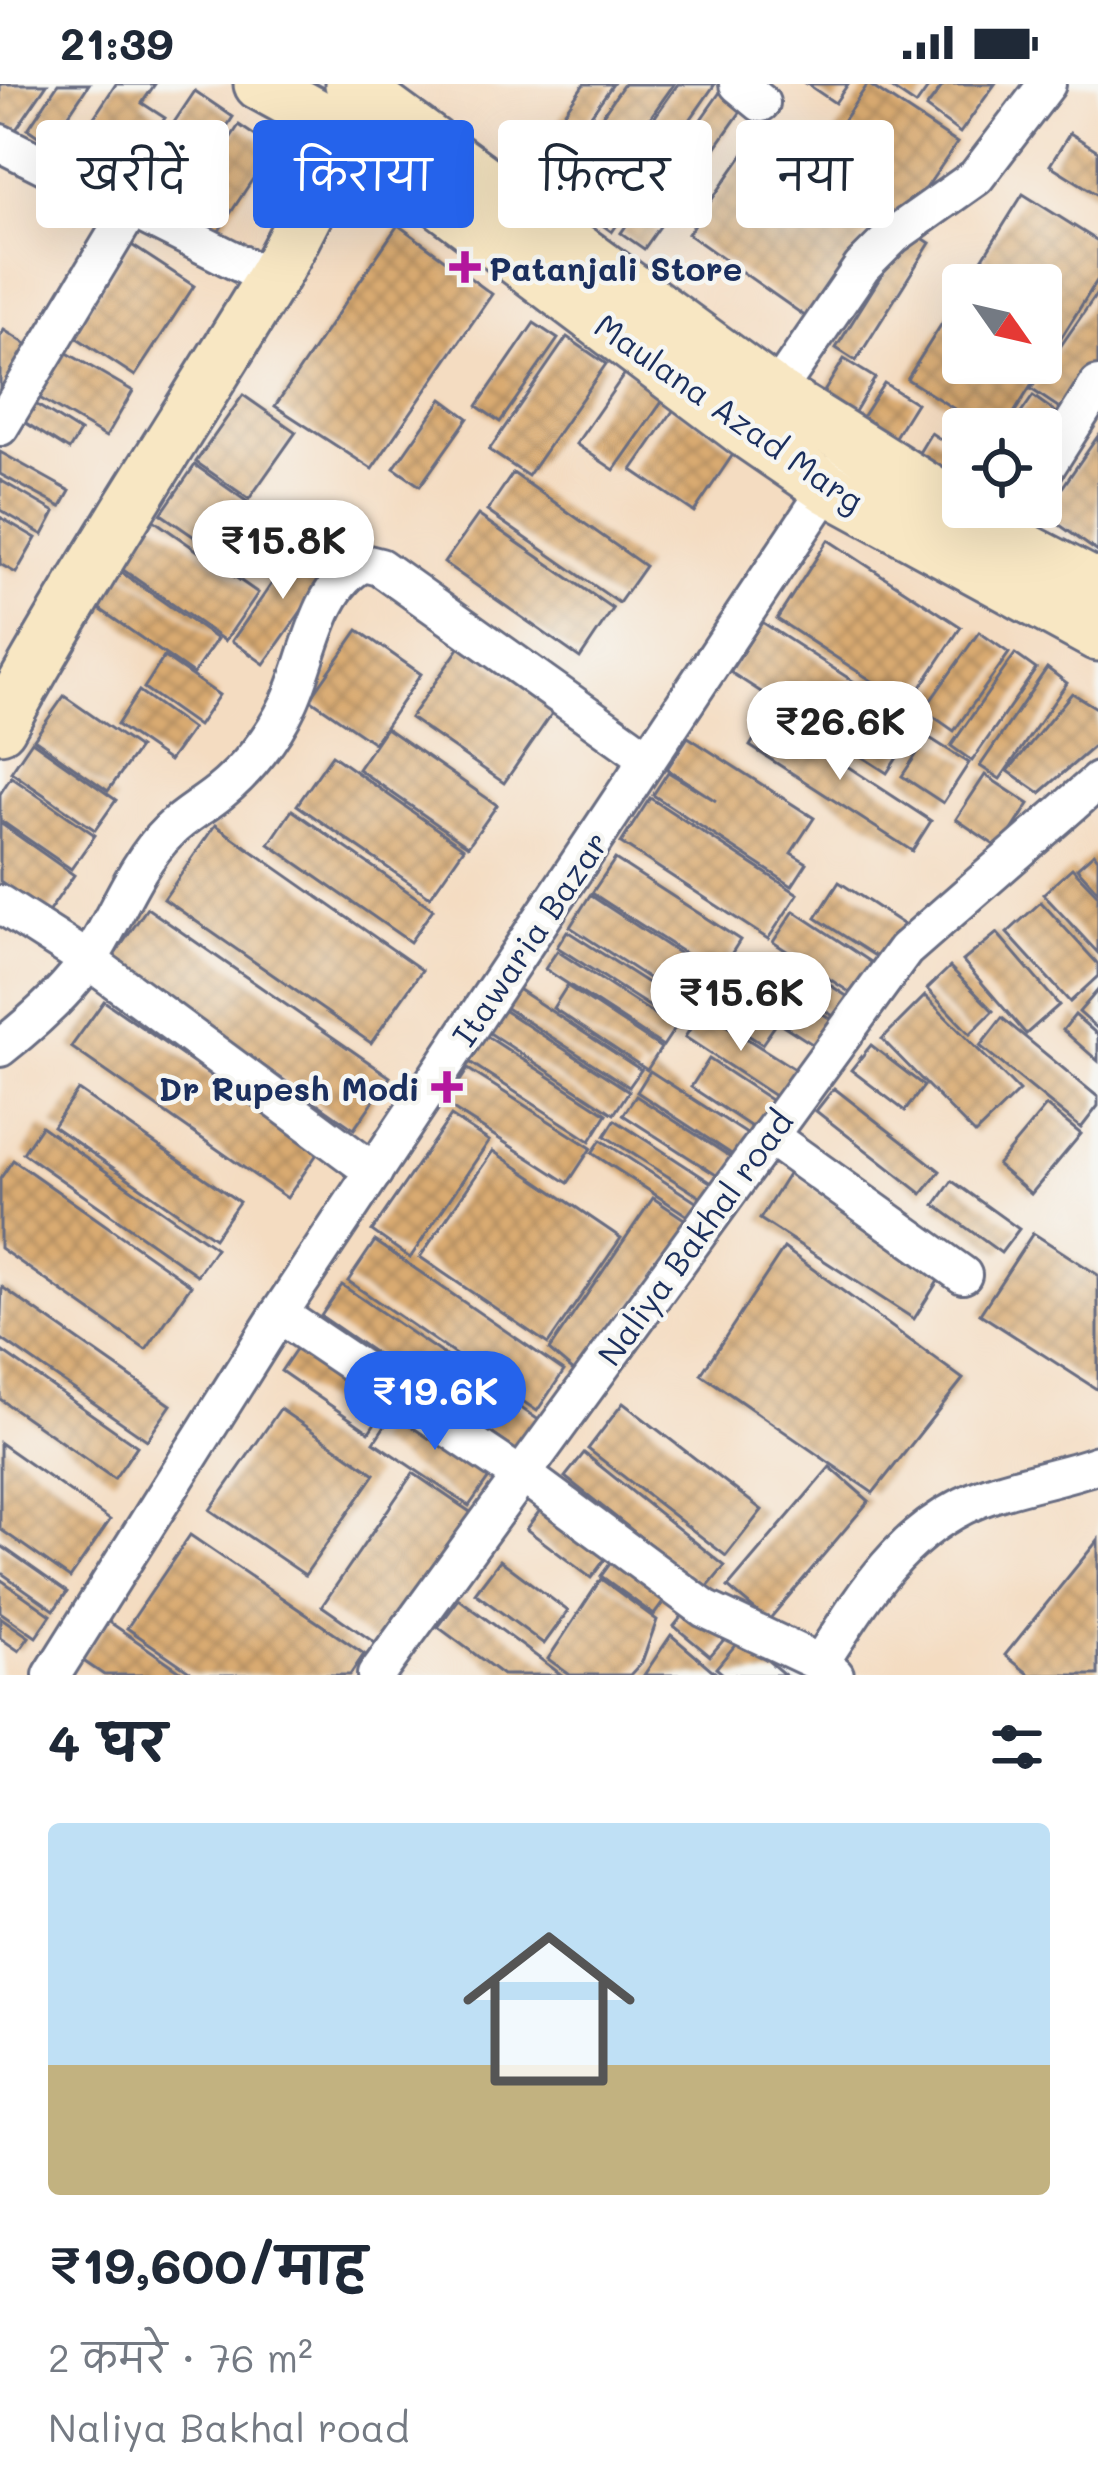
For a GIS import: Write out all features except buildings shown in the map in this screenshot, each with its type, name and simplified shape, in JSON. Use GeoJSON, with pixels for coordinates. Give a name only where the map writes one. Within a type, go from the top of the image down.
{"type":"FeatureCollection","features":[{"type":"Feature","properties":{"kind":"street","name":"Maulana Azad Marg"},"geometry":{"type":"LineString","coordinates":[[260,84],[364,100],[761,414],[1098,634]]}},
{"type":"Feature","properties":{"kind":"street"},"geometry":{"type":"LineString","coordinates":[[761,414],[862,267],[894,235],[976,177],[1047,84]]}},
{"type":"Feature","properties":{"kind":"street"},"geometry":{"type":"LineString","coordinates":[[0,727],[43,648],[271,279],[364,100]]}},
{"type":"Feature","properties":{"kind":"street"},"geometry":{"type":"LineString","coordinates":[[0,142],[36,160]]}},
{"type":"Feature","properties":{"kind":"street"},"geometry":{"type":"LineString","coordinates":[[0,427],[120,228]]}},
{"type":"Feature","properties":{"kind":"street"},"geometry":{"type":"LineString","coordinates":[[169,228],[271,279]]}},
{"type":"Feature","properties":{"kind":"street"},"geometry":{"type":"LineString","coordinates":[[1062,442],[1098,385]]}},
{"type":"Feature","properties":{"kind":"street","name":"Maulana Azad Marg"},"geometry":{"type":"LineString","coordinates":[[841,468],[942,500]]}},
{"type":"Feature","properties":{"kind":"street","name":"Itawaria Bazar"},"geometry":{"type":"LineString","coordinates":[[52,1675],[279,1314],[841,468]]}},
{"type":"Feature","properties":{"kind":"street","name":"Maulana Azad Marg"},"geometry":{"type":"LineString","coordinates":[[1024,528],[1098,587]]}},
{"type":"Feature","properties":{"kind":"street"},"geometry":{"type":"LineString","coordinates":[[0,1048],[88,960],[168,832],[222,790],[273,730],[289,705],[333,591],[346,572],[364,563],[380,567],[648,758]]}},
{"type":"Feature","properties":{"kind":"street","name":"Naliya Bakhal road"},"geometry":{"type":"LineString","coordinates":[[376,1675],[905,950],[1098,781]]}},
{"type":"Feature","properties":{"kind":"street"},"geometry":{"type":"LineString","coordinates":[[0,904],[88,960],[374,1172]]}},
{"type":"Feature","properties":{"kind":"street"},"geometry":{"type":"LineString","coordinates":[[769,1136],[963,1275]]}},
{"type":"Feature","properties":{"kind":"street"},"geometry":{"type":"LineString","coordinates":[[279,1314],[521,1475],[705,1609],[827,1669],[880,1570],[935,1526],[962,1507],[1003,1491],[1098,1464]]}},
{"type":"Feature","properties":{"kind":"place","name":"Patanjali Store"},"geometry":{"type":"Point","coordinates":[465,267]}},
{"type":"Feature","properties":{"kind":"place","name":"Dr Rupesh Modi"},"geometry":{"type":"Point","coordinates":[447,1087]}}]}
